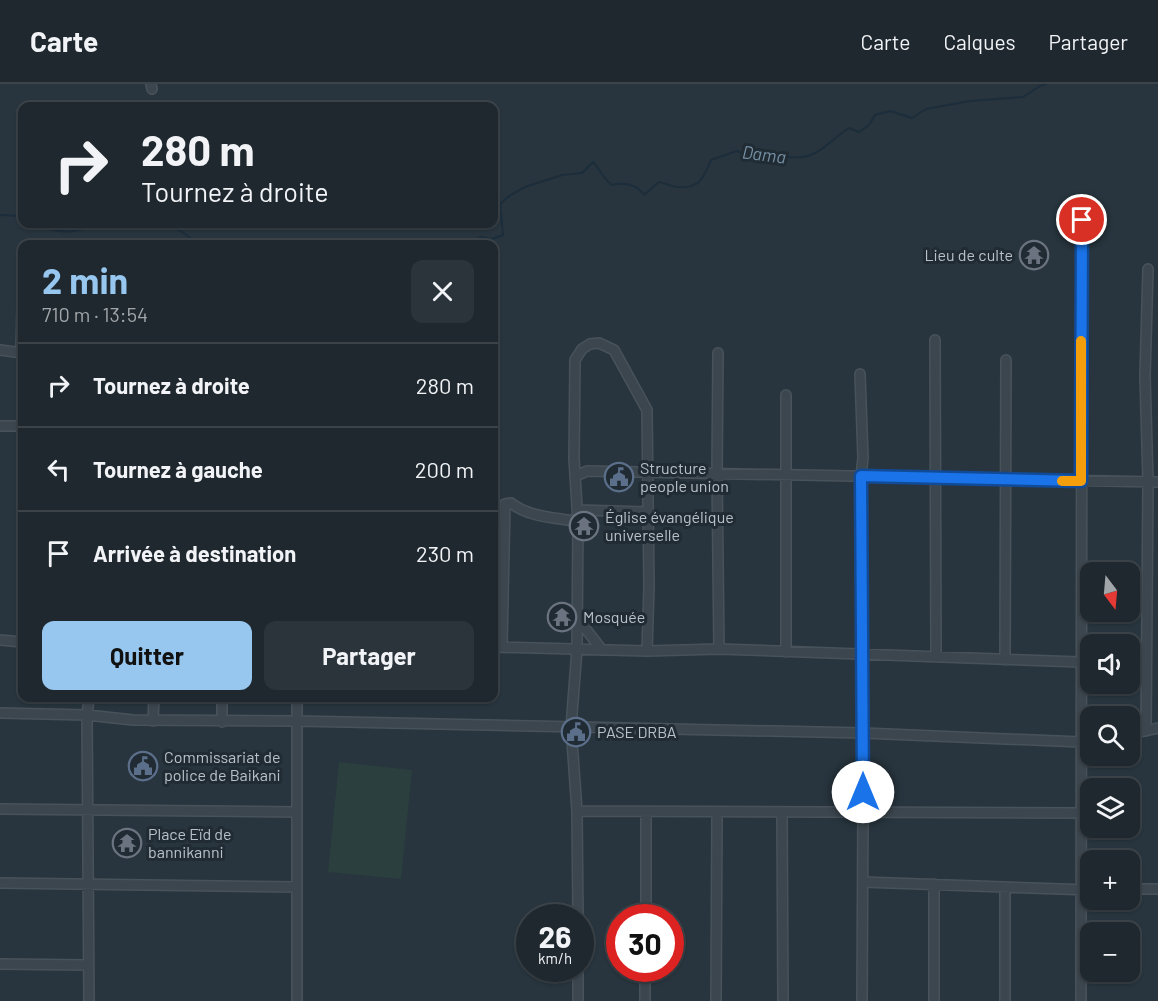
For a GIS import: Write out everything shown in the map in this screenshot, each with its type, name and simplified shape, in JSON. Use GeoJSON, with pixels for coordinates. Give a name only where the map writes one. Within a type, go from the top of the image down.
{"type":"FeatureCollection","features":[{"type":"Feature","properties":{"kind":"street"},"geometry":{"type":"LineString","coordinates":[[1080,634],[1082,220]]}},
{"type":"Feature","properties":{"kind":"street"},"geometry":{"type":"LineString","coordinates":[[1146,731],[1153,482],[1145,376],[1148,269]]}},
{"type":"Feature","properties":{"kind":"street"},"geometry":{"type":"LineString","coordinates":[[935,340],[936,657]]}},
{"type":"Feature","properties":{"kind":"street"},"geometry":{"type":"LineString","coordinates":[[578,904],[577,811],[571,727],[578,619],[575,360],[582,349],[590,344],[599,343],[614,350],[647,410],[649,587],[647,651]]}},
{"type":"Feature","properties":{"kind":"street"},"geometry":{"type":"LineString","coordinates":[[0,350],[18,352]]}},
{"type":"Feature","properties":{"kind":"street"},"geometry":{"type":"LineString","coordinates":[[718,353],[719,649]]}},
{"type":"Feature","properties":{"kind":"street"},"geometry":{"type":"LineString","coordinates":[[1005,660],[1006,360]]}},
{"type":"Feature","properties":{"kind":"street"},"geometry":{"type":"LineString","coordinates":[[860,374],[863,458],[861,476],[862,1001]]}},
{"type":"Feature","properties":{"kind":"street"},"geometry":{"type":"LineString","coordinates":[[786,395],[786,652]]}},
{"type":"Feature","properties":{"kind":"street"},"geometry":{"type":"LineString","coordinates":[[0,426],[18,426]]}},
{"type":"Feature","properties":{"kind":"street"},"geometry":{"type":"LineString","coordinates":[[576,476],[587,471],[1153,482]]}},
{"type":"Feature","properties":{"kind":"street"},"geometry":{"type":"LineString","coordinates":[[578,522],[534,515],[510,503],[505,504],[498,647],[647,651],[719,649],[1080,662]]}},
{"type":"Feature","properties":{"kind":"street"},"geometry":{"type":"LineString","coordinates":[[578,510],[647,512]]}},
{"type":"Feature","properties":{"kind":"street"},"geometry":{"type":"LineString","coordinates":[[578,619],[602,650]]}},
{"type":"Feature","properties":{"kind":"street"},"geometry":{"type":"LineString","coordinates":[[0,640],[18,642]]}},
{"type":"Feature","properties":{"kind":"street"},"geometry":{"type":"LineString","coordinates":[[88,702],[89,1001]]}},
{"type":"Feature","properties":{"kind":"street"},"geometry":{"type":"LineString","coordinates":[[153,720],[154,702]]}},
{"type":"Feature","properties":{"kind":"street"},"geometry":{"type":"LineString","coordinates":[[222,702],[222,722]]}},
{"type":"Feature","properties":{"kind":"street"},"geometry":{"type":"LineString","coordinates":[[297,702],[297,1001]]}},
{"type":"Feature","properties":{"kind":"street"},"geometry":{"type":"LineString","coordinates":[[0,713],[222,722],[298,721],[863,733],[1080,741]]}},
{"type":"Feature","properties":{"kind":"street"},"geometry":{"type":"LineString","coordinates":[[1140,732],[1158,728]]}},
{"type":"Feature","properties":{"kind":"street"},"geometry":{"type":"LineString","coordinates":[[0,809],[297,812]]}},
{"type":"Feature","properties":{"kind":"street"},"geometry":{"type":"LineString","coordinates":[[577,811],[1080,813]]}},
{"type":"Feature","properties":{"kind":"street"},"geometry":{"type":"LineString","coordinates":[[646,812],[646,904]]}},
{"type":"Feature","properties":{"kind":"street"},"geometry":{"type":"LineString","coordinates":[[716,1001],[717,813]]}},
{"type":"Feature","properties":{"kind":"street"},"geometry":{"type":"LineString","coordinates":[[782,813],[783,1001]]}},
{"type":"Feature","properties":{"kind":"street"},"geometry":{"type":"LineString","coordinates":[[863,882],[1080,890]]}},
{"type":"Feature","properties":{"kind":"street"},"geometry":{"type":"LineString","coordinates":[[0,883],[297,887]]}},
{"type":"Feature","properties":{"kind":"street"},"geometry":{"type":"LineString","coordinates":[[934,884],[934,1001]]}},
{"type":"Feature","properties":{"kind":"street"},"geometry":{"type":"LineString","coordinates":[[1005,887],[1005,1001]]}},
{"type":"Feature","properties":{"kind":"street"},"geometry":{"type":"LineString","coordinates":[[1140,889],[1158,889]]}},
{"type":"Feature","properties":{"kind":"street"},"geometry":{"type":"LineString","coordinates":[[1081,1001],[1085,910]]}},
{"type":"Feature","properties":{"kind":"street"},"geometry":{"type":"LineString","coordinates":[[0,964],[88,965]]}},
{"type":"Feature","properties":{"kind":"street"},"geometry":{"type":"LineString","coordinates":[[578,982],[578,1001]]}},
{"type":"Feature","properties":{"kind":"street"},"geometry":{"type":"LineString","coordinates":[[645,982],[645,1001]]}},
{"type":"Feature","properties":{"kind":"green space"},"geometry":{"type":"Polygon","coordinates":[[[339,762],[412,770],[401,879],[328,872],[339,762]]]}},
{"type":"Feature","properties":{"kind":"waterway","name":"Dama"},"geometry":{"type":"LineString","coordinates":[[475,240],[481,237],[492,239],[503,235],[500,204],[509,196],[525,187],[562,175],[582,173],[593,162],[612,185],[630,185],[638,188],[644,195],[659,182],[678,187],[696,184],[703,177],[711,160],[737,151],[760,157],[807,156],[815,153],[849,128],[859,132],[869,125],[875,115],[890,111],[912,118],[926,109],[970,101],[1023,97],[1046,84]]}},
{"type":"Feature","properties":{"kind":"waterway","name":"Dama"},"geometry":{"type":"LineString","coordinates":[[0,215],[18,216]]}},
{"type":"Feature","properties":{"kind":"waterway","name":"Dama"},"geometry":{"type":"LineString","coordinates":[[48,228],[57,231],[88,228]]}},
{"type":"Feature","properties":{"kind":"waterway","name":"Dama"},"geometry":{"type":"LineString","coordinates":[[173,228],[192,240]]}},
{"type":"Feature","properties":{"kind":"slow traffic"},"geometry":{"type":"LineString","coordinates":[[1062,481],[1081,481],[1081,341]]}},
{"type":"Feature","properties":{"kind":"place","name":"Lieu de culte"},"geometry":{"type":"Point","coordinates":[1034,255]}},
{"type":"Feature","properties":{"kind":"place","name":"Structure people union"},"geometry":{"type":"Point","coordinates":[619,477]}},
{"type":"Feature","properties":{"kind":"place","name":"Église évangélique universelle"},"geometry":{"type":"Point","coordinates":[584,526]}},
{"type":"Feature","properties":{"kind":"place","name":"Mosquée"},"geometry":{"type":"Point","coordinates":[562,617]}},
{"type":"Feature","properties":{"kind":"place","name":"PASE DRBA"},"geometry":{"type":"Point","coordinates":[576,732]}},
{"type":"Feature","properties":{"kind":"place","name":"Commissariat de police de Baikani"},"geometry":{"type":"Point","coordinates":[143,766]}},
{"type":"Feature","properties":{"kind":"place","name":"Place Eïd de bannikanni"},"geometry":{"type":"Point","coordinates":[127,843]}},
{"type":"Feature","properties":{"kind":"route"},"geometry":{"type":"LineString","coordinates":[[863,792],[861,476],[1081,481],[1082,220]]}}]}
